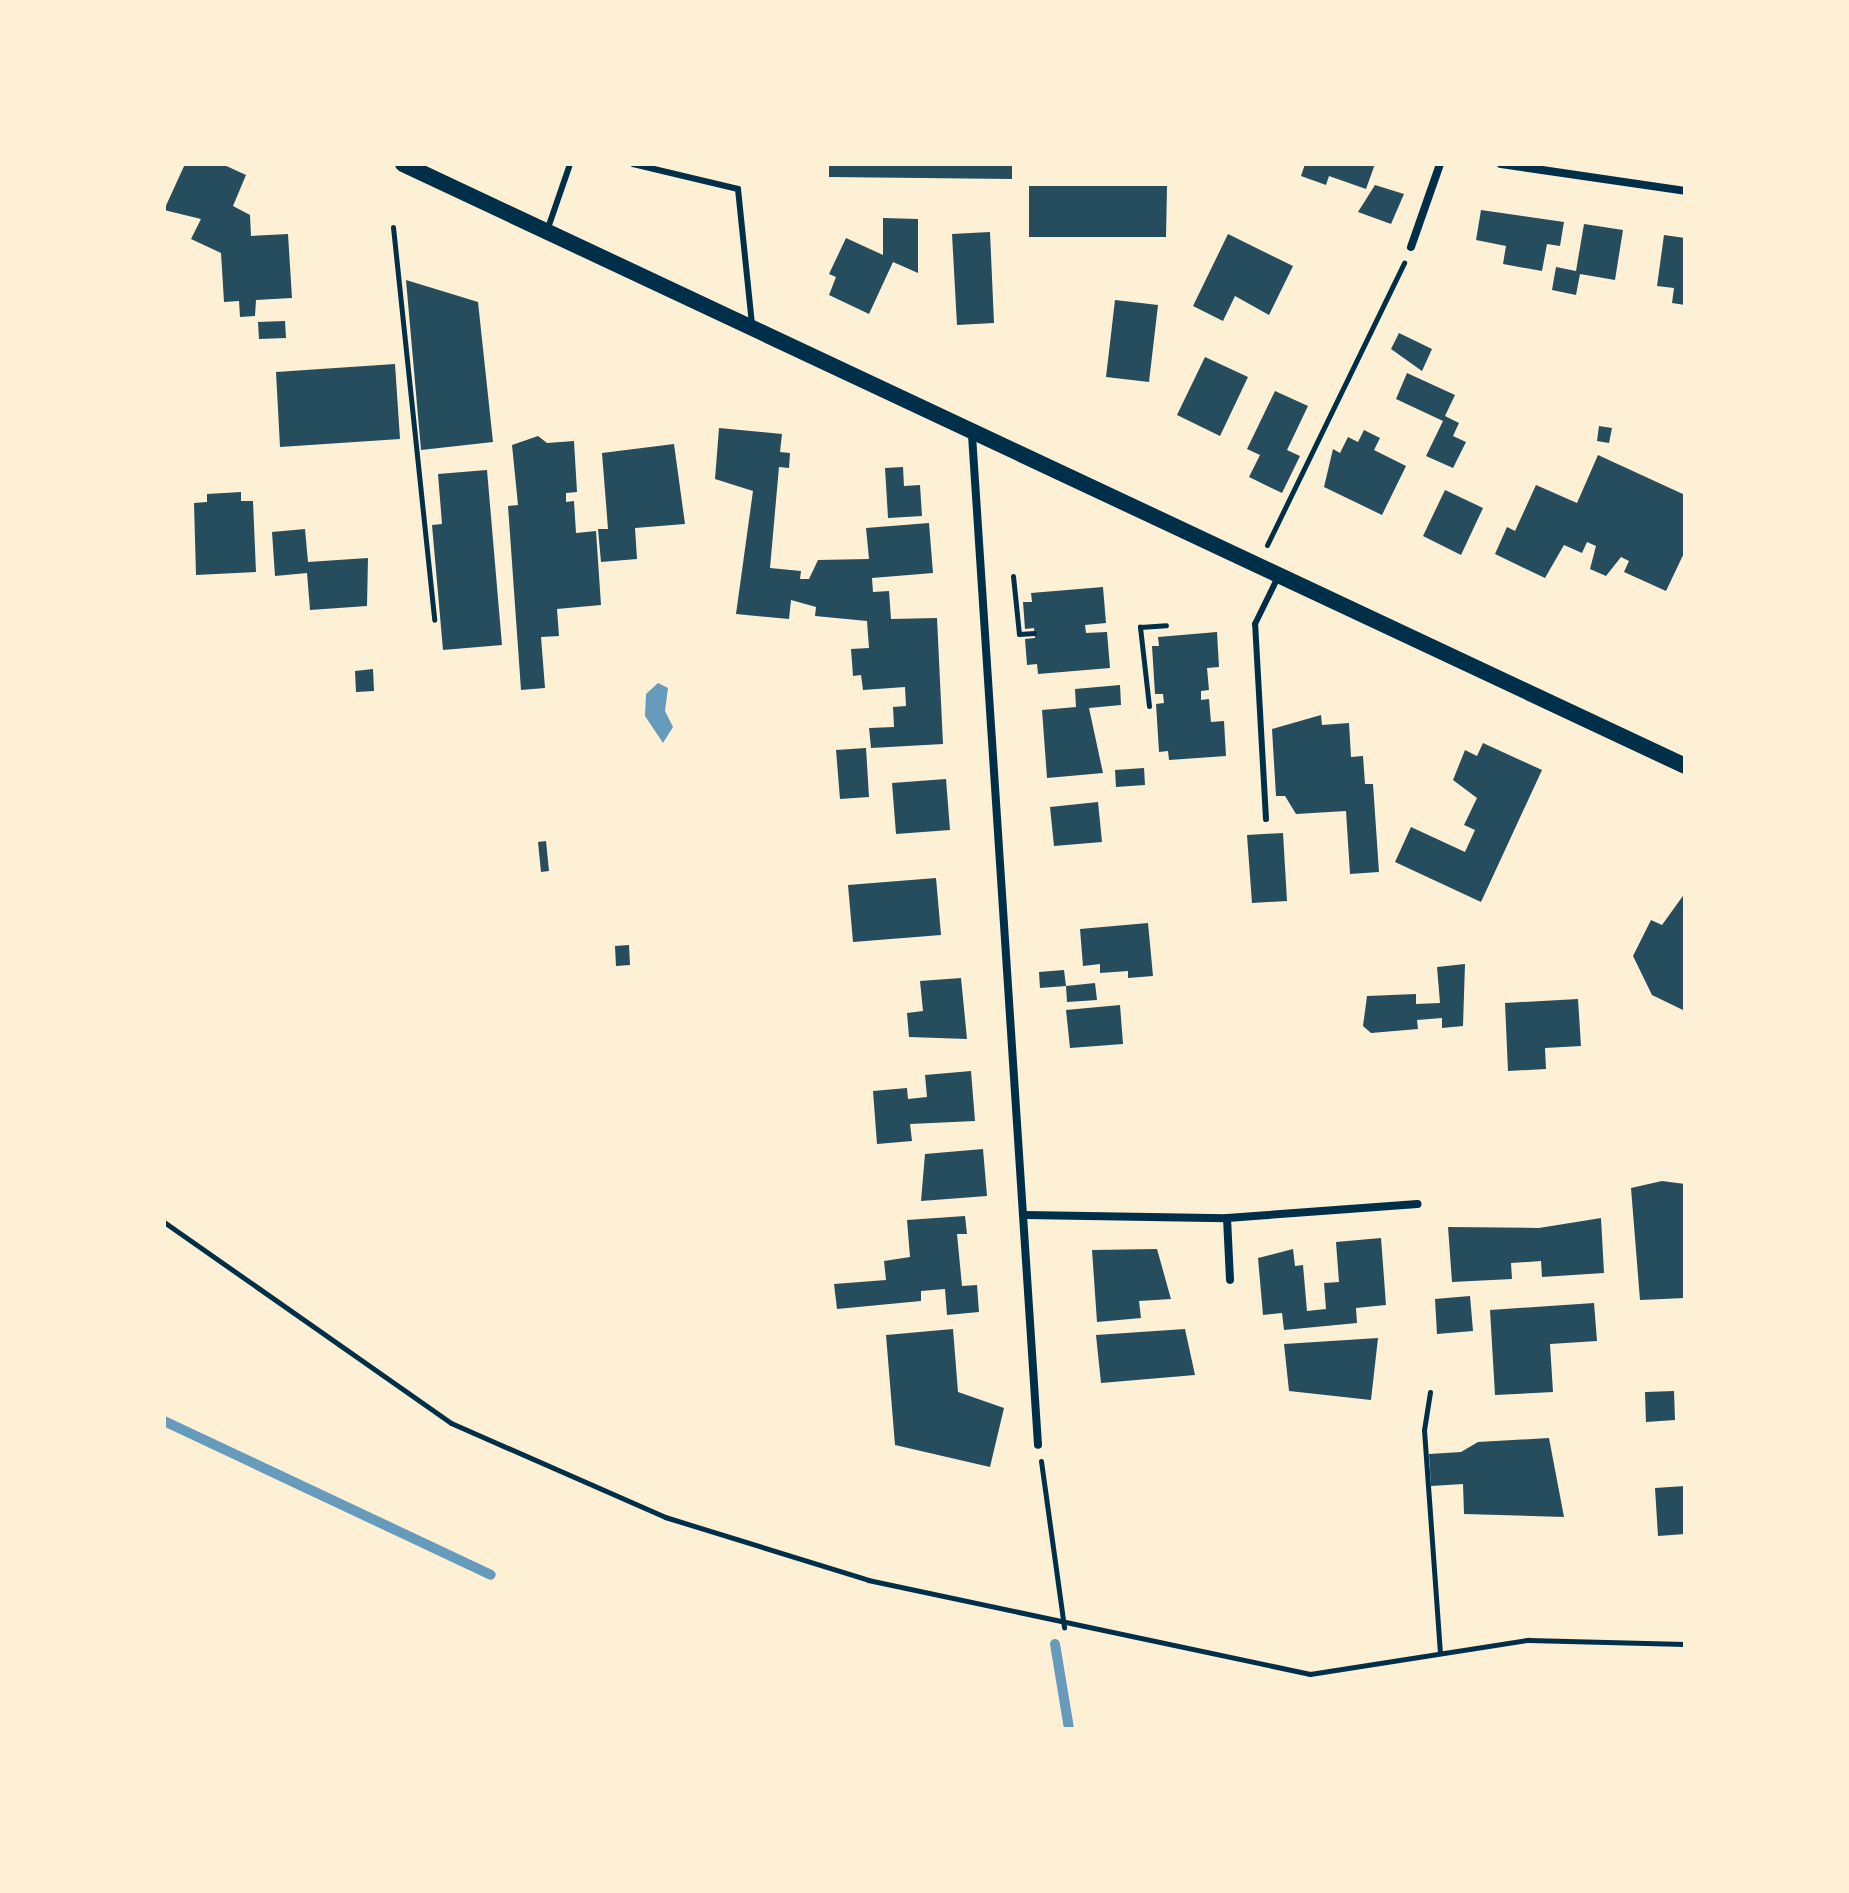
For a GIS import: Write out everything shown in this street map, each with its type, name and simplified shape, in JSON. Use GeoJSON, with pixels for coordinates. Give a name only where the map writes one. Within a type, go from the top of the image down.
{"type":"FeatureCollection","features":[{"type":"Feature","properties":{"kind":"main road"},"geometry":{"type":"LineString","coordinates":[[403,164],[972,435],[1257,564],[1685,766]]}},
{"type":"Feature","properties":{"kind":"street"},"geometry":{"type":"LineString","coordinates":[[1411,247],[1440,164]]}},
{"type":"Feature","properties":{"kind":"street"},"geometry":{"type":"LineString","coordinates":[[1501,164],[1685,191]]}},
{"type":"Feature","properties":{"kind":"street"},"geometry":{"type":"LineString","coordinates":[[972,435],[1038,1445]]}},
{"type":"Feature","properties":{"kind":"street"},"geometry":{"type":"LineString","coordinates":[[1025,1215],[1227,1218],[1417,1204]]}},
{"type":"Feature","properties":{"kind":"street"},"geometry":{"type":"LineString","coordinates":[[1227,1218],[1230,1280]]}},
{"type":"Feature","properties":{"kind":"lane"},"geometry":{"type":"LineString","coordinates":[[547,232],[570,164]]}},
{"type":"Feature","properties":{"kind":"lane"},"geometry":{"type":"LineString","coordinates":[[633,164],[738,189],[753,330]]}},
{"type":"Feature","properties":{"kind":"lane"},"geometry":{"type":"LineString","coordinates":[[1266,819],[1255,624],[1279,575]]}},
{"type":"Feature","properties":{"kind":"path"},"geometry":{"type":"LineString","coordinates":[[393,227],[434,620]]}},
{"type":"Feature","properties":{"kind":"path"},"geometry":{"type":"LineString","coordinates":[[1257,564],[1411,247]]}},
{"type":"Feature","properties":{"kind":"path"},"geometry":{"type":"LineString","coordinates":[[1013,576],[1019,634],[1034,633]]}},
{"type":"Feature","properties":{"kind":"path"},"geometry":{"type":"LineString","coordinates":[[1149,706],[1140,627],[1166,625]]}},
{"type":"Feature","properties":{"kind":"path"},"geometry":{"type":"LineString","coordinates":[[164,1222],[466,1429],[665,1517],[868,1580],[1064,1627],[1310,1674],[1528,1640],[1685,1644]]}},
{"type":"Feature","properties":{"kind":"path"},"geometry":{"type":"LineString","coordinates":[[1430,1392],[1424,1430],[1440,1652]]}},
{"type":"Feature","properties":{"kind":"path"},"geometry":{"type":"LineString","coordinates":[[1038,1445],[1064,1627]]}},
{"type":"Feature","properties":{"kind":"water"},"geometry":{"type":"Polygon","coordinates":[[[658,683],[668,688],[665,711],[673,727],[663,743],[645,716],[646,694],[658,683]]]}},
{"type":"Feature","properties":{"kind":"building"},"geometry":{"type":"Polygon","coordinates":[[[185,164],[222,164],[246,175],[233,206],[250,215],[251,236],[288,234],[292,298],[256,300],[255,316],[240,317],[239,301],[224,302],[221,253],[191,239],[201,219],[164,210],[185,164]]]}},
{"type":"Feature","properties":{"kind":"building"},"geometry":{"type":"Polygon","coordinates":[[[829,164],[1012,164],[1012,179],[829,177],[829,164]]]}},
{"type":"Feature","properties":{"kind":"building"},"geometry":{"type":"Polygon","coordinates":[[[1305,164],[1375,164],[1366,189],[1329,176],[1326,185],[1301,176],[1305,164]]]}},
{"type":"Feature","properties":{"kind":"building"},"geometry":{"type":"Polygon","coordinates":[[[1375,185],[1404,194],[1391,224],[1358,212],[1375,185]]]}},
{"type":"Feature","properties":{"kind":"building"},"geometry":{"type":"Polygon","coordinates":[[[1029,186],[1167,186],[1166,237],[1029,237],[1029,186]]]}},
{"type":"Feature","properties":{"kind":"building"},"geometry":{"type":"Polygon","coordinates":[[[1481,210],[1564,222],[1560,246],[1547,244],[1542,271],[1503,264],[1506,246],[1476,240],[1481,210]]]}},
{"type":"Feature","properties":{"kind":"building"},"geometry":{"type":"Polygon","coordinates":[[[883,218],[918,219],[918,273],[893,262],[869,314],[829,295],[836,277],[829,274],[846,238],[883,255],[883,218]]]}},
{"type":"Feature","properties":{"kind":"building"},"geometry":{"type":"Polygon","coordinates":[[[1584,224],[1623,230],[1615,280],[1580,274],[1576,295],[1552,290],[1556,267],[1576,271],[1584,224]]]}},
{"type":"Feature","properties":{"kind":"building"},"geometry":{"type":"Polygon","coordinates":[[[990,232],[994,323],[957,325],[952,234],[990,232]]]}},
{"type":"Feature","properties":{"kind":"building"},"geometry":{"type":"Polygon","coordinates":[[[1228,234],[1293,266],[1269,315],[1235,296],[1223,321],[1193,306],[1228,234]]]}},
{"type":"Feature","properties":{"kind":"building"},"geometry":{"type":"Polygon","coordinates":[[[1664,235],[1685,238],[1685,305],[1672,303],[1674,288],[1657,286],[1664,235]]]}},
{"type":"Feature","properties":{"kind":"building"},"geometry":{"type":"Polygon","coordinates":[[[406,280],[478,302],[493,442],[421,450],[406,280]]]}},
{"type":"Feature","properties":{"kind":"building"},"geometry":{"type":"Polygon","coordinates":[[[1115,300],[1158,305],[1149,382],[1106,377],[1115,300]]]}},
{"type":"Feature","properties":{"kind":"building"},"geometry":{"type":"Polygon","coordinates":[[[285,321],[286,338],[259,339],[258,322],[285,321]]]}},
{"type":"Feature","properties":{"kind":"building"},"geometry":{"type":"Polygon","coordinates":[[[1399,333],[1432,349],[1422,371],[1391,349],[1399,333]]]}},
{"type":"Feature","properties":{"kind":"building"},"geometry":{"type":"Polygon","coordinates":[[[1205,357],[1248,377],[1220,436],[1177,415],[1205,357]]]}},
{"type":"Feature","properties":{"kind":"building"},"geometry":{"type":"Polygon","coordinates":[[[395,364],[400,439],[280,447],[276,372],[395,364]]]}},
{"type":"Feature","properties":{"kind":"building"},"geometry":{"type":"Polygon","coordinates":[[[1407,373],[1455,395],[1445,416],[1459,423],[1453,436],[1466,442],[1453,468],[1426,456],[1443,421],[1396,399],[1407,373]]]}},
{"type":"Feature","properties":{"kind":"building"},"geometry":{"type":"Polygon","coordinates":[[[1275,391],[1308,406],[1287,450],[1300,456],[1282,493],[1249,477],[1260,455],[1247,449],[1275,391]]]}},
{"type":"Feature","properties":{"kind":"building"},"geometry":{"type":"Polygon","coordinates":[[[1599,426],[1612,428],[1609,443],[1597,441],[1599,426]]]}},
{"type":"Feature","properties":{"kind":"building"},"geometry":{"type":"Polygon","coordinates":[[[719,428],[782,434],[780,452],[790,453],[789,468],[779,467],[770,568],[801,571],[800,579],[809,579],[818,560],[869,559],[866,528],[929,523],[933,573],[872,578],[873,592],[889,591],[891,619],[937,618],[943,744],[871,748],[869,728],[894,727],[893,707],[906,706],[905,687],[863,690],[861,675],[853,676],[851,649],[869,648],[867,621],[815,616],[816,607],[791,600],[789,619],[736,614],[753,491],[715,479],[719,428]]]}},
{"type":"Feature","properties":{"kind":"building"},"geometry":{"type":"Polygon","coordinates":[[[1364,430],[1380,438],[1374,450],[1406,466],[1382,515],[1324,487],[1333,449],[1340,453],[1348,437],[1358,442],[1364,430]]]}},
{"type":"Feature","properties":{"kind":"building"},"geometry":{"type":"Polygon","coordinates":[[[538,436],[547,443],[574,441],[577,492],[566,493],[566,502],[574,501],[576,533],[596,531],[601,605],[557,609],[559,636],[541,637],[545,688],[521,690],[508,506],[518,505],[512,445],[538,436]]]}},
{"type":"Feature","properties":{"kind":"building"},"geometry":{"type":"Polygon","coordinates":[[[674,444],[685,524],[635,528],[637,559],[601,562],[598,529],[608,529],[602,453],[674,444]]]}},
{"type":"Feature","properties":{"kind":"building"},"geometry":{"type":"Polygon","coordinates":[[[1598,455],[1685,495],[1685,551],[1666,591],[1624,572],[1629,561],[1621,557],[1606,576],[1590,569],[1596,546],[1587,542],[1582,553],[1564,545],[1545,578],[1495,554],[1507,527],[1515,531],[1536,485],[1577,503],[1598,455]]]}},
{"type":"Feature","properties":{"kind":"building"},"geometry":{"type":"Polygon","coordinates":[[[903,467],[904,486],[920,485],[922,516],[888,518],[885,468],[903,467]]]}},
{"type":"Feature","properties":{"kind":"building"},"geometry":{"type":"Polygon","coordinates":[[[487,470],[502,645],[443,650],[432,525],[442,524],[438,474],[487,470]]]}},
{"type":"Feature","properties":{"kind":"building"},"geometry":{"type":"Polygon","coordinates":[[[1445,490],[1483,508],[1461,555],[1423,536],[1445,490]]]}},
{"type":"Feature","properties":{"kind":"building"},"geometry":{"type":"Polygon","coordinates":[[[241,492],[241,501],[253,501],[256,572],[196,575],[194,503],[207,502],[207,494],[241,492]]]}},
{"type":"Feature","properties":{"kind":"building"},"geometry":{"type":"Polygon","coordinates":[[[305,529],[308,562],[368,558],[367,606],[310,610],[307,573],[275,576],[272,532],[305,529]]]}},
{"type":"Feature","properties":{"kind":"building"},"geometry":{"type":"Polygon","coordinates":[[[1103,587],[1106,623],[1085,625],[1086,633],[1107,632],[1110,668],[1038,674],[1037,664],[1027,665],[1025,639],[1035,638],[1034,628],[1025,629],[1023,602],[1032,602],[1031,593],[1103,587]]]}},
{"type":"Feature","properties":{"kind":"building"},"geometry":{"type":"Polygon","coordinates":[[[1217,632],[1219,667],[1207,668],[1209,690],[1201,691],[1201,700],[1209,699],[1211,722],[1224,721],[1226,756],[1169,760],[1168,751],[1159,752],[1156,704],[1164,703],[1163,694],[1155,694],[1152,646],[1159,646],[1158,637],[1217,632]]]}},
{"type":"Feature","properties":{"kind":"building"},"geometry":{"type":"Polygon","coordinates":[[[373,669],[374,691],[356,692],[355,671],[373,669]]]}},
{"type":"Feature","properties":{"kind":"building"},"geometry":{"type":"Polygon","coordinates":[[[1120,685],[1121,705],[1089,708],[1103,773],[1047,778],[1042,710],[1076,707],[1075,689],[1120,685]]]}},
{"type":"Feature","properties":{"kind":"building"},"geometry":{"type":"Polygon","coordinates":[[[1321,715],[1322,725],[1349,723],[1351,757],[1363,756],[1365,784],[1373,784],[1379,872],[1350,874],[1346,811],[1296,814],[1285,796],[1276,796],[1272,729],[1321,715]]]}},
{"type":"Feature","properties":{"kind":"building"},"geometry":{"type":"Polygon","coordinates":[[[1483,743],[1542,770],[1481,902],[1395,862],[1411,827],[1465,852],[1475,830],[1464,825],[1477,798],[1453,780],[1465,750],[1477,756],[1483,743]]]}},
{"type":"Feature","properties":{"kind":"building"},"geometry":{"type":"Polygon","coordinates":[[[866,748],[869,797],[840,799],[836,750],[866,748]]]}},
{"type":"Feature","properties":{"kind":"building"},"geometry":{"type":"Polygon","coordinates":[[[1144,768],[1145,785],[1116,787],[1115,770],[1144,768]]]}},
{"type":"Feature","properties":{"kind":"building"},"geometry":{"type":"Polygon","coordinates":[[[946,779],[950,830],[896,834],[892,783],[946,779]]]}},
{"type":"Feature","properties":{"kind":"building"},"geometry":{"type":"Polygon","coordinates":[[[1098,802],[1102,842],[1054,846],[1050,807],[1098,802]]]}},
{"type":"Feature","properties":{"kind":"building"},"geometry":{"type":"Polygon","coordinates":[[[1283,833],[1287,901],[1252,903],[1247,835],[1283,833]]]}},
{"type":"Feature","properties":{"kind":"building"},"geometry":{"type":"Polygon","coordinates":[[[546,841],[549,871],[541,872],[538,842],[546,841]]]}},
{"type":"Feature","properties":{"kind":"building"},"geometry":{"type":"Polygon","coordinates":[[[936,878],[941,935],[853,942],[848,885],[936,878]]]}},
{"type":"Feature","properties":{"kind":"building"},"geometry":{"type":"Polygon","coordinates":[[[1685,893],[1685,1011],[1652,995],[1633,956],[1651,920],[1662,925],[1685,893]]]}},
{"type":"Feature","properties":{"kind":"building"},"geometry":{"type":"Polygon","coordinates":[[[1148,923],[1153,976],[1128,978],[1128,971],[1100,973],[1100,964],[1083,966],[1080,929],[1148,923]]]}},
{"type":"Feature","properties":{"kind":"building"},"geometry":{"type":"Polygon","coordinates":[[[629,945],[630,965],[616,966],[615,946],[629,945]]]}},
{"type":"Feature","properties":{"kind":"building"},"geometry":{"type":"Polygon","coordinates":[[[1465,964],[1463,1026],[1442,1028],[1442,1018],[1417,1020],[1418,1029],[1371,1033],[1363,1026],[1367,996],[1416,994],[1416,1004],[1440,1003],[1437,967],[1465,964]]]}},
{"type":"Feature","properties":{"kind":"building"},"geometry":{"type":"Polygon","coordinates":[[[1064,970],[1066,986],[1040,988],[1039,972],[1064,970]]]}},
{"type":"Feature","properties":{"kind":"building"},"geometry":{"type":"Polygon","coordinates":[[[961,978],[967,1039],[909,1037],[907,1013],[923,1011],[920,981],[961,978]]]}},
{"type":"Feature","properties":{"kind":"building"},"geometry":{"type":"Polygon","coordinates":[[[1095,983],[1097,1000],[1067,1002],[1066,986],[1095,983]]]}},
{"type":"Feature","properties":{"kind":"building"},"geometry":{"type":"Polygon","coordinates":[[[1578,999],[1581,1046],[1545,1048],[1546,1069],[1508,1071],[1505,1003],[1578,999]]]}},
{"type":"Feature","properties":{"kind":"building"},"geometry":{"type":"Polygon","coordinates":[[[1120,1005],[1123,1044],[1070,1048],[1066,1010],[1120,1005]]]}},
{"type":"Feature","properties":{"kind":"building"},"geometry":{"type":"Polygon","coordinates":[[[971,1071],[975,1121],[910,1124],[912,1141],[877,1144],[873,1091],[907,1088],[908,1099],[927,1097],[925,1075],[971,1071]]]}},
{"type":"Feature","properties":{"kind":"building"},"geometry":{"type":"Polygon","coordinates":[[[983,1149],[987,1196],[921,1201],[925,1154],[983,1149]]]}},
{"type":"Feature","properties":{"kind":"building"},"geometry":{"type":"Polygon","coordinates":[[[1662,1181],[1685,1184],[1685,1298],[1640,1300],[1631,1188],[1662,1181]]]}},
{"type":"Feature","properties":{"kind":"building"},"geometry":{"type":"Polygon","coordinates":[[[965,1216],[967,1234],[957,1234],[962,1286],[977,1285],[979,1312],[947,1315],[945,1289],[921,1291],[921,1301],[837,1309],[834,1284],[886,1280],[884,1261],[910,1257],[907,1220],[965,1216]]]}},
{"type":"Feature","properties":{"kind":"building"},"geometry":{"type":"Polygon","coordinates":[[[1601,1218],[1604,1273],[1542,1277],[1541,1261],[1511,1263],[1512,1279],[1452,1282],[1448,1227],[1539,1228],[1601,1218]]]}},
{"type":"Feature","properties":{"kind":"building"},"geometry":{"type":"Polygon","coordinates":[[[1381,1238],[1386,1305],[1356,1308],[1357,1323],[1284,1330],[1282,1313],[1263,1315],[1258,1258],[1293,1249],[1295,1266],[1303,1265],[1307,1311],[1326,1309],[1324,1283],[1339,1282],[1336,1242],[1381,1238]]]}},
{"type":"Feature","properties":{"kind":"building"},"geometry":{"type":"Polygon","coordinates":[[[1157,1249],[1171,1299],[1139,1301],[1141,1318],[1097,1322],[1092,1250],[1157,1249]]]}},
{"type":"Feature","properties":{"kind":"building"},"geometry":{"type":"Polygon","coordinates":[[[1470,1296],[1473,1331],[1437,1334],[1435,1299],[1470,1296]]]}},
{"type":"Feature","properties":{"kind":"building"},"geometry":{"type":"Polygon","coordinates":[[[1594,1303],[1597,1341],[1550,1344],[1553,1392],[1495,1395],[1490,1310],[1594,1303]]]}},
{"type":"Feature","properties":{"kind":"building"},"geometry":{"type":"Polygon","coordinates":[[[953,1329],[958,1392],[1004,1408],[990,1467],[895,1445],[886,1335],[953,1329]]]}},
{"type":"Feature","properties":{"kind":"building"},"geometry":{"type":"Polygon","coordinates":[[[1185,1329],[1195,1375],[1101,1383],[1096,1335],[1185,1329]]]}},
{"type":"Feature","properties":{"kind":"building"},"geometry":{"type":"Polygon","coordinates":[[[1378,1338],[1371,1400],[1289,1391],[1284,1344],[1378,1338]]]}},
{"type":"Feature","properties":{"kind":"building"},"geometry":{"type":"Polygon","coordinates":[[[1674,1391],[1675,1420],[1646,1422],[1645,1392],[1674,1391]]]}},
{"type":"Feature","properties":{"kind":"building"},"geometry":{"type":"Polygon","coordinates":[[[1549,1438],[1564,1517],[1464,1514],[1463,1484],[1431,1486],[1429,1454],[1461,1452],[1478,1442],[1549,1438]]]}},
{"type":"Feature","properties":{"kind":"building"},"geometry":{"type":"Polygon","coordinates":[[[1685,1486],[1685,1534],[1658,1536],[1655,1488],[1685,1486]]]}},
{"type":"Feature","properties":{"kind":"waterway"},"geometry":{"type":"LineString","coordinates":[[164,1421],[491,1575]]}},
{"type":"Feature","properties":{"kind":"waterway"},"geometry":{"type":"LineString","coordinates":[[1055,1644],[1069,1729]]}}]}
